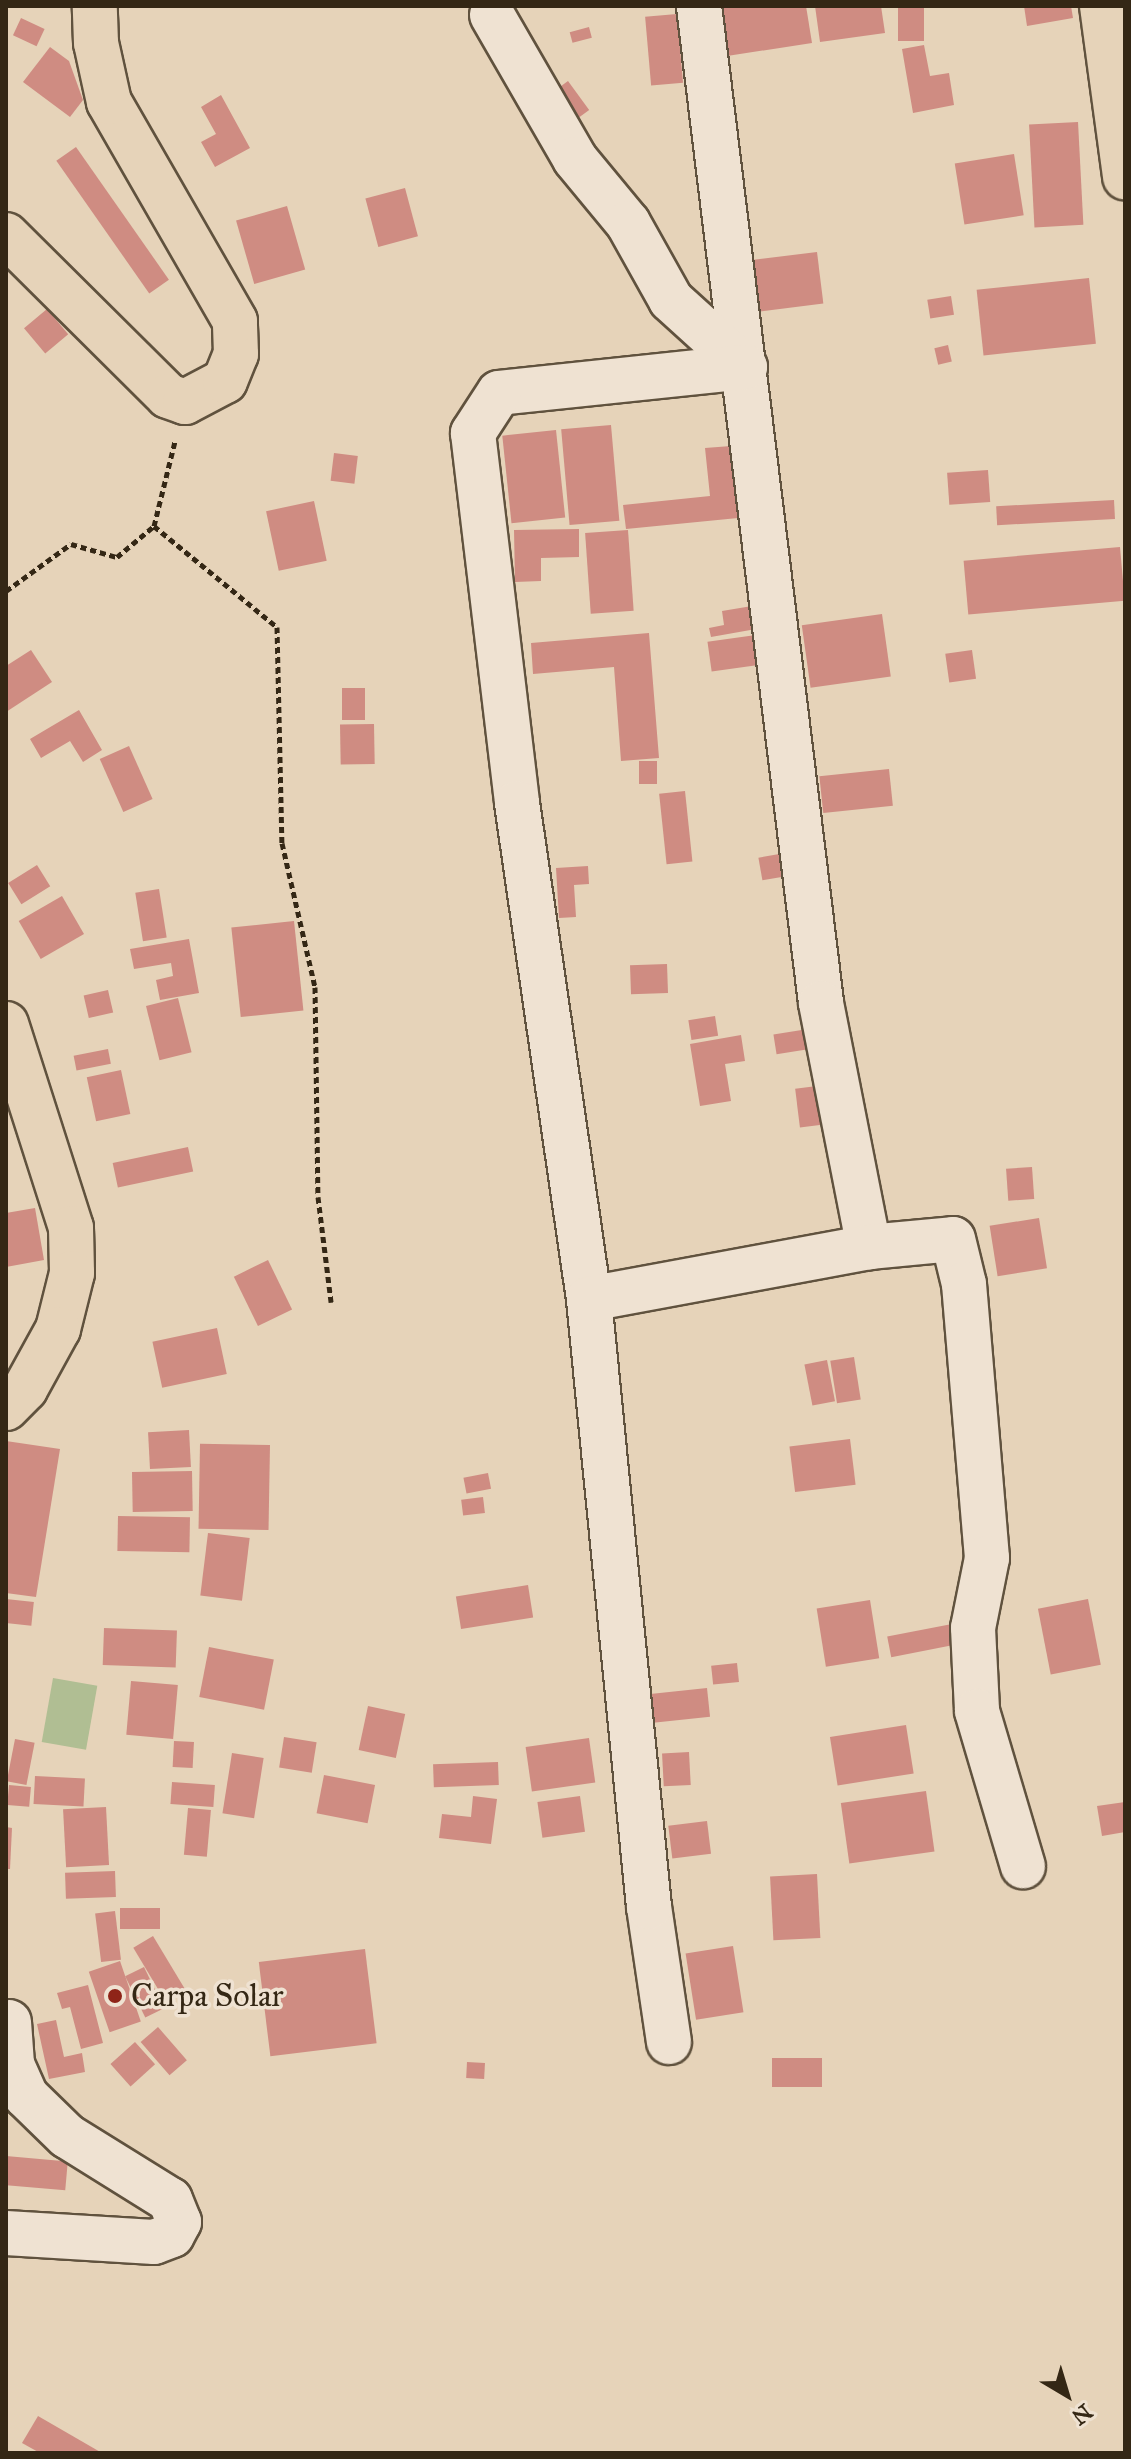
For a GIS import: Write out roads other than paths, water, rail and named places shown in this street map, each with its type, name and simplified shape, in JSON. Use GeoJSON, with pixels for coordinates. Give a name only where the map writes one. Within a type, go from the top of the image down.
{"type":"FeatureCollection","features":[{"type":"Feature","properties":{"kind":"main road"},"geometry":{"type":"LineString","coordinates":[[6,235],[47,269],[142,376],[185,402],[225,381],[236,354],[235,321],[109,102],[96,43],[95,6]]}},
{"type":"Feature","properties":{"kind":"main road"},"geometry":{"type":"LineString","coordinates":[[1102,6],[1125,177]]}},
{"type":"Feature","properties":{"kind":"main road"},"geometry":{"type":"LineString","coordinates":[[6,1024],[71,1228],[72,1273],[58,1329],[25,1389],[6,1408]]}},
{"type":"Feature","properties":{"kind":"street"},"geometry":{"type":"LineString","coordinates":[[699,6],[821,1003],[869,1247]]}},
{"type":"Feature","properties":{"kind":"street"},"geometry":{"type":"LineString","coordinates":[[492,15],[575,159],[628,223],[671,300],[745,367]]}},
{"type":"Feature","properties":{"kind":"street"},"geometry":{"type":"LineString","coordinates":[[669,2042],[649,1907],[589,1299],[517,803],[473,433],[499,393],[745,367]]}},
{"type":"Feature","properties":{"kind":"street"},"geometry":{"type":"LineString","coordinates":[[589,1299],[869,1247],[953,1239],[964,1284],[987,1558],[973,1628],[977,1711],[1023,1866]]}},
{"type":"Feature","properties":{"kind":"street"},"geometry":{"type":"LineString","coordinates":[[6,2233],[154,2242],[172,2235],[179,2222],[170,2200],[67,2136],[26,2096],[12,2064],[9,2022]]}},
{"type":"Feature","properties":{"kind":"place","name":"Carpa Solar"},"geometry":{"type":"Point","coordinates":[115,1996]}}]}
